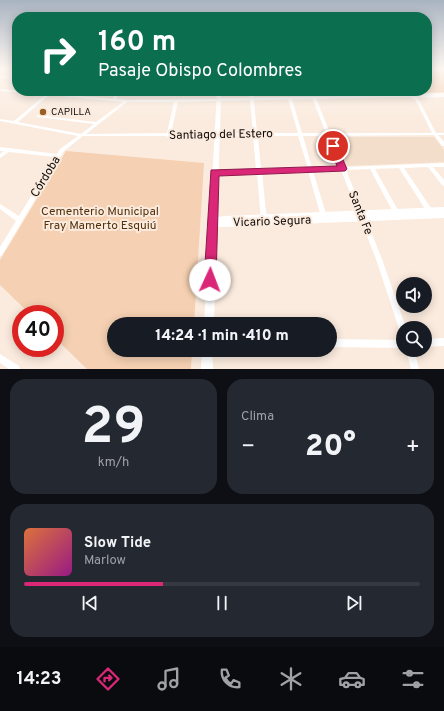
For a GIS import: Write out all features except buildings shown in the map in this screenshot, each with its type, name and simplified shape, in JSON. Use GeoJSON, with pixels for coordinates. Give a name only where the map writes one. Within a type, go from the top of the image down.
{"type":"FeatureCollection","features":[{"type":"Feature","properties":{"kind":"main road"},"geometry":{"type":"LineString","coordinates":[[432,95],[444,95]]}},
{"type":"Feature","properties":{"kind":"street"},"geometry":{"type":"LineString","coordinates":[[0,90],[12,91]]}},
{"type":"Feature","properties":{"kind":"street"},"geometry":{"type":"LineString","coordinates":[[14,123],[46,96]]}},
{"type":"Feature","properties":{"kind":"street"},"geometry":{"type":"LineString","coordinates":[[70,96],[126,101],[412,96],[417,100],[435,134],[444,145]]}},
{"type":"Feature","properties":{"kind":"street"},"geometry":{"type":"LineString","coordinates":[[114,100],[116,96]]}},
{"type":"Feature","properties":{"kind":"street"},"geometry":{"type":"LineString","coordinates":[[209,317],[214,173],[218,96]]}},
{"type":"Feature","properties":{"kind":"street"},"geometry":{"type":"LineString","coordinates":[[252,96],[264,220]]}},
{"type":"Feature","properties":{"kind":"street"},"geometry":{"type":"LineString","coordinates":[[290,98],[324,217]]}},
{"type":"Feature","properties":{"kind":"street","name":"Santa Fe"},"geometry":{"type":"LineString","coordinates":[[314,98],[379,259],[400,321]]}},
{"type":"Feature","properties":{"kind":"street","name":"Córdoba"},"geometry":{"type":"LineString","coordinates":[[0,253],[62,150],[126,101]]}},
{"type":"Feature","properties":{"kind":"street"},"geometry":{"type":"LineString","coordinates":[[168,136],[176,101]]}},
{"type":"Feature","properties":{"kind":"street"},"geometry":{"type":"LineString","coordinates":[[38,116],[97,123]]}},
{"type":"Feature","properties":{"kind":"street","name":"Santiago del Estero"},"geometry":{"type":"LineString","coordinates":[[0,120],[81,135],[168,136],[444,134]]}},
{"type":"Feature","properties":{"kind":"street"},"geometry":{"type":"LineString","coordinates":[[0,149],[58,156]]}},
{"type":"Feature","properties":{"kind":"street"},"geometry":{"type":"LineString","coordinates":[[0,156],[8,150]]}},
{"type":"Feature","properties":{"kind":"street"},"geometry":{"type":"LineString","coordinates":[[214,173],[444,165]]}},
{"type":"Feature","properties":{"kind":"street"},"geometry":{"type":"LineString","coordinates":[[430,166],[444,184]]}},
{"type":"Feature","properties":{"kind":"street"},"geometry":{"type":"LineString","coordinates":[[401,167],[429,210]]}},
{"type":"Feature","properties":{"kind":"street"},"geometry":{"type":"LineString","coordinates":[[372,168],[396,212]]}},
{"type":"Feature","properties":{"kind":"street"},"geometry":{"type":"LineString","coordinates":[[0,206],[20,220]]}},
{"type":"Feature","properties":{"kind":"street","name":"Vicario Segura"},"geometry":{"type":"LineString","coordinates":[[362,216],[396,212],[444,210]]}},
{"type":"Feature","properties":{"kind":"street","name":"Vicario Segura"},"geometry":{"type":"LineString","coordinates":[[213,222],[225,224],[264,220],[324,217],[444,215]]}},
{"type":"Feature","properties":{"kind":"street"},"geometry":{"type":"LineString","coordinates":[[432,343],[444,342]]}},
{"type":"Feature","properties":{"kind":"street"},"geometry":{"type":"LineString","coordinates":[[337,343],[396,344]]}},
{"type":"Feature","properties":{"kind":"street"},"geometry":{"type":"LineString","coordinates":[[206,369],[207,357]]}},
{"type":"Feature","properties":{"kind":"street"},"geometry":{"type":"LineString","coordinates":[[412,357],[415,369]]}},
{"type":"Feature","properties":{"kind":"street"},"geometry":{"type":"LineString","coordinates":[[0,358],[16,369]]}},
{"type":"Feature","properties":{"kind":"shaded area"},"geometry":{"type":"Polygon","coordinates":[[[434,137],[444,150],[444,162],[346,166],[333,138],[434,137]]]}},
{"type":"Feature","properties":{"kind":"green space"},"geometry":{"type":"Polygon","coordinates":[[[432,86],[444,86],[444,92],[432,92],[432,86]]]}},
{"type":"Feature","properties":{"kind":"green space","name":"Cementerio Municipal Fray Mamerto Esquiú"},"geometry":{"type":"Polygon","coordinates":[[[66,151],[204,163],[194,317],[107,317],[107,357],[192,357],[191,369],[87,369],[64,347],[64,305],[21,305],[0,285],[0,260],[66,151]]]}},
{"type":"Feature","properties":{"kind":"place","name":"CAPILLA"},"geometry":{"type":"Point","coordinates":[43,112]}},
{"type":"Feature","properties":{"kind":"route"},"geometry":{"type":"LineString","coordinates":[[210,280],[214,173],[342,169],[333,146]]}}]}
